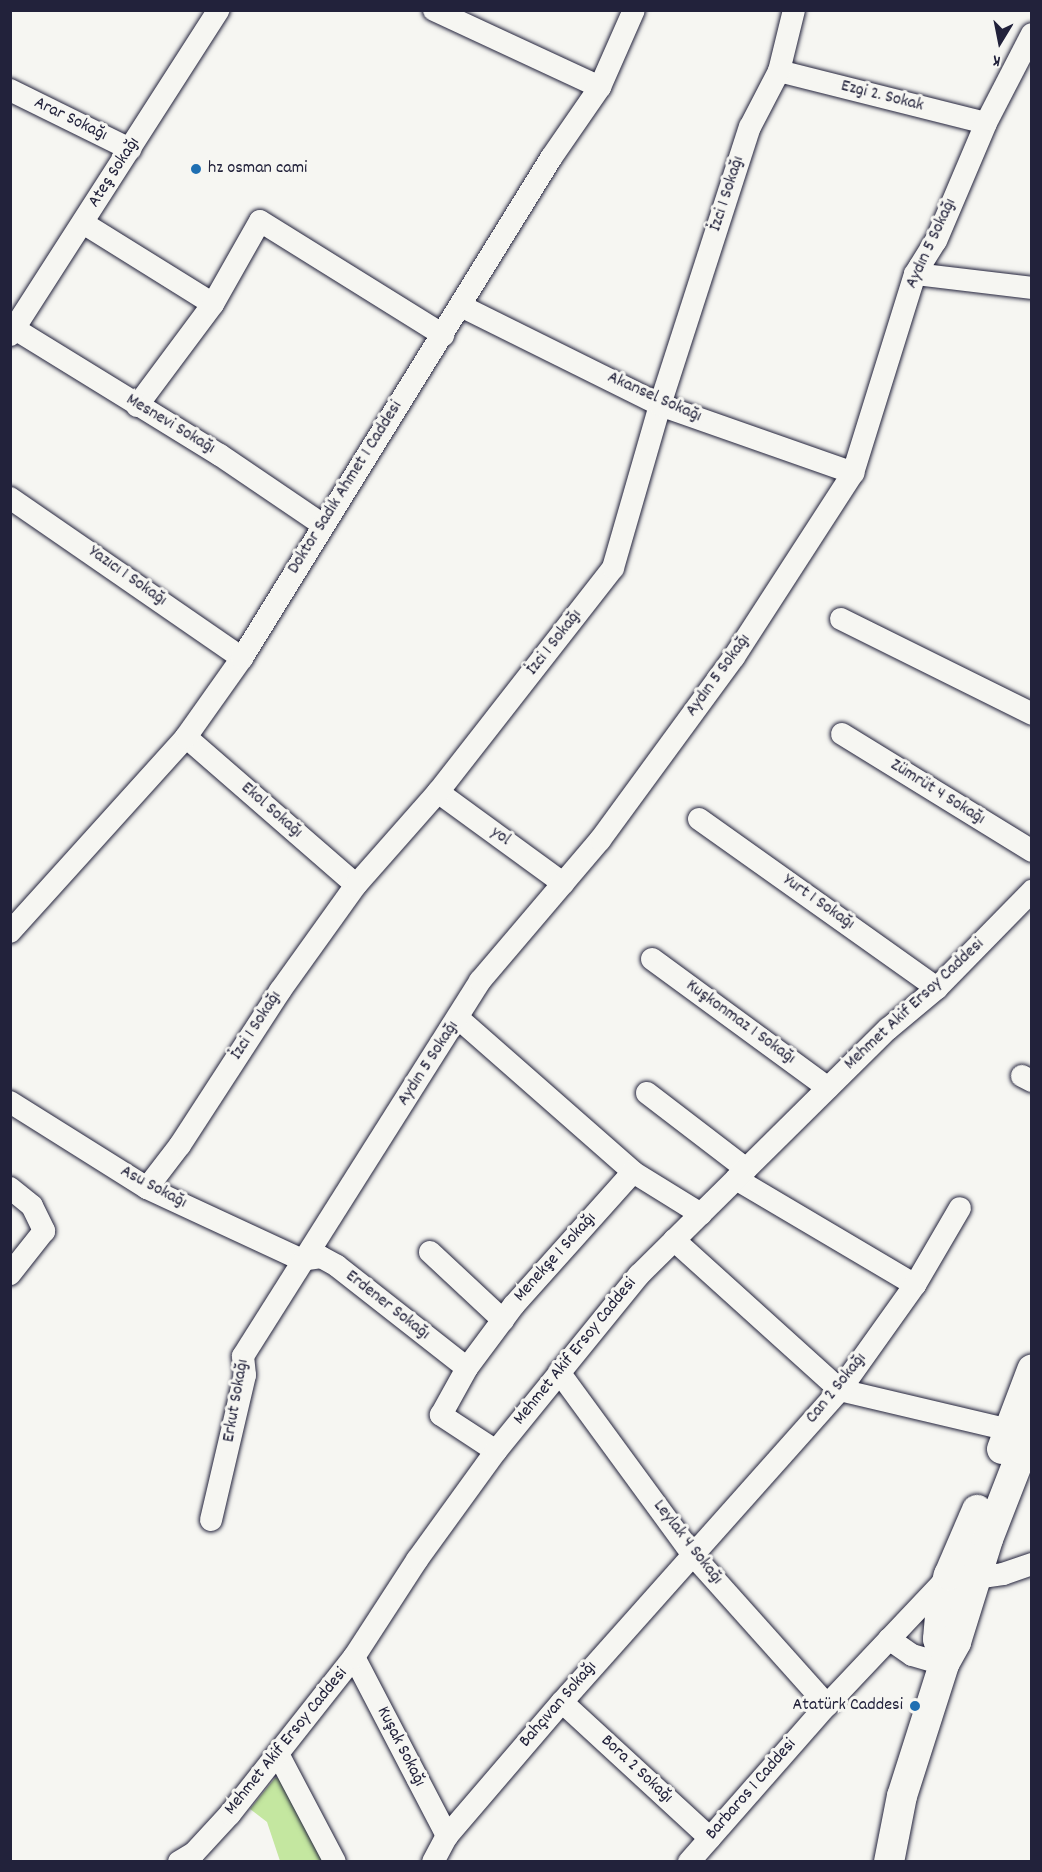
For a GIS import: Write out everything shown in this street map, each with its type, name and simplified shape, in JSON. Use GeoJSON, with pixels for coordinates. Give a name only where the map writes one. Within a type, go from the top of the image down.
{"type":"FeatureCollection","features":[{"type":"Feature","properties":{"kind":"main road"},"geometry":{"type":"LineString","coordinates":[[889,1862],[902,1796],[940,1678],[956,1642],[962,1577],[1025,1433],[1032,1370]]}},
{"type":"Feature","properties":{"kind":"street","name":"Ateş Sokağı"},"geometry":{"type":"LineString","coordinates":[[13,332],[219,10]]}},
{"type":"Feature","properties":{"kind":"street"},"geometry":{"type":"LineString","coordinates":[[435,10],[600,87]]}},
{"type":"Feature","properties":{"kind":"street","name":"Doktor Sadık Ahmet 1 Caddesi"},"geometry":{"type":"LineString","coordinates":[[10,932],[186,737],[242,658],[461,306],[550,158],[600,87],[634,10]]}},
{"type":"Feature","properties":{"kind":"street","name":"İzci 1 Sokağı"},"geometry":{"type":"LineString","coordinates":[[147,1188],[180,1145],[280,991],[356,885],[438,792],[613,568],[660,405],[750,127],[779,71],[794,10]]}},
{"type":"Feature","properties":{"kind":"street","name":"Aydın 5 Sokağı"},"geometry":{"type":"LineString","coordinates":[[302,1260],[480,981],[600,840],[734,657],[853,473],[915,274],[936,241],[986,123],[1032,34]]}},
{"type":"Feature","properties":{"kind":"street","name":"Ezgi 2. Sokak"},"geometry":{"type":"LineString","coordinates":[[779,71],[986,123]]}},
{"type":"Feature","properties":{"kind":"street","name":"Arar Sokağı"},"geometry":{"type":"LineString","coordinates":[[10,90],[130,149]]}},
{"type":"Feature","properties":{"kind":"street"},"geometry":{"type":"LineString","coordinates":[[137,406],[213,304],[260,221],[443,335]]}},
{"type":"Feature","properties":{"kind":"street"},"geometry":{"type":"LineString","coordinates":[[83,223],[213,304]]}},
{"type":"Feature","properties":{"kind":"street"},"geometry":{"type":"LineString","coordinates":[[915,274],[1032,288]]}},
{"type":"Feature","properties":{"kind":"street","name":"Akansel Sokağı"},"geometry":{"type":"LineString","coordinates":[[461,306],[660,405],[853,473]]}},
{"type":"Feature","properties":{"kind":"street","name":"Mesnevi Sokağı"},"geometry":{"type":"LineString","coordinates":[[13,332],[220,455],[323,525]]}},
{"type":"Feature","properties":{"kind":"street","name":"Yazıcı 1 Sokağı"},"geometry":{"type":"LineString","coordinates":[[10,498],[242,658]]}},
{"type":"Feature","properties":{"kind":"street"},"geometry":{"type":"LineString","coordinates":[[841,619],[1032,714]]}},
{"type":"Feature","properties":{"kind":"street","name":"Zümrüt 4 Sokağı"},"geometry":{"type":"LineString","coordinates":[[843,734],[1032,851]]}},
{"type":"Feature","properties":{"kind":"street","name":"Ekol Sokağı"},"geometry":{"type":"LineString","coordinates":[[186,737],[356,885]]}},
{"type":"Feature","properties":{"kind":"street","name":"yol"},"geometry":{"type":"LineString","coordinates":[[438,792],[563,883]]}},
{"type":"Feature","properties":{"kind":"street","name":"Yurt 1 Sokağı"},"geometry":{"type":"LineString","coordinates":[[699,819],[937,988]]}},
{"type":"Feature","properties":{"kind":"street","name":"Mehmet Akif Ersoy Caddesi"},"geometry":{"type":"LineString","coordinates":[[179,1862],[194,1852],[230,1814],[278,1754],[354,1657],[417,1560],[496,1450],[639,1275],[888,1029],[937,988],[1032,891]]}},
{"type":"Feature","properties":{"kind":"street","name":"Kuşkonmaz 1 Sokağı"},"geometry":{"type":"LineString","coordinates":[[652,959],[828,1088]]}},
{"type":"Feature","properties":{"kind":"street"},"geometry":{"type":"LineString","coordinates":[[458,1018],[633,1172],[701,1214]]}},
{"type":"Feature","properties":{"kind":"street"},"geometry":{"type":"LineString","coordinates":[[647,1094],[741,1174],[915,1285]]}},
{"type":"Feature","properties":{"kind":"street","name":"Asu Sokağı"},"geometry":{"type":"LineString","coordinates":[[10,1102],[147,1188],[302,1260]]}},
{"type":"Feature","properties":{"kind":"street","name":"Menekşe 1 Sokağı"},"geometry":{"type":"LineString","coordinates":[[496,1450],[441,1416],[467,1368],[503,1320],[633,1172]]}},
{"type":"Feature","properties":{"kind":"street"},"geometry":{"type":"LineString","coordinates":[[10,1188],[32,1206],[44,1231],[10,1274]]}},
{"type":"Feature","properties":{"kind":"street","name":"Can 2 Sokağı"},"geometry":{"type":"LineString","coordinates":[[692,1554],[840,1390],[915,1285],[960,1208]]}},
{"type":"Feature","properties":{"kind":"street"},"geometry":{"type":"LineString","coordinates":[[674,1240],[840,1390],[1025,1433]]}},
{"type":"Feature","properties":{"kind":"street"},"geometry":{"type":"LineString","coordinates":[[430,1252],[503,1320]]}},
{"type":"Feature","properties":{"kind":"street","name":"Erdener Sokağı"},"geometry":{"type":"LineString","coordinates":[[302,1260],[321,1257],[337,1266],[467,1368]]}},
{"type":"Feature","properties":{"kind":"street","name":"Erkut Sokağı"},"geometry":{"type":"LineString","coordinates":[[211,1520],[245,1375],[243,1356],[302,1260]]}},
{"type":"Feature","properties":{"kind":"street","name":"Leylak 4 Sokağı"},"geometry":{"type":"LineString","coordinates":[[558,1372],[692,1554],[827,1705]]}},
{"type":"Feature","properties":{"kind":"street","name":"Bahçıvan Sokağı"},"geometry":{"type":"LineString","coordinates":[[433,1862],[447,1836],[692,1554]]}},
{"type":"Feature","properties":{"kind":"street"},"geometry":{"type":"LineString","coordinates":[[962,1577],[1003,1574],[1032,1564]]}},
{"type":"Feature","properties":{"kind":"street","name":"Barbaros 1 Caddesi"},"geometry":{"type":"LineString","coordinates":[[689,1862],[827,1705],[889,1639],[962,1577]]}},
{"type":"Feature","properties":{"kind":"street"},"geometry":{"type":"LineString","coordinates":[[889,1639],[940,1678]]}},
{"type":"Feature","properties":{"kind":"street","name":"Kuşak Sokağı"},"geometry":{"type":"LineString","coordinates":[[354,1657],[447,1836]]}},
{"type":"Feature","properties":{"kind":"street","name":"Bora 2 Sokağı"},"geometry":{"type":"LineString","coordinates":[[562,1702],[710,1838]]}},
{"type":"Feature","properties":{"kind":"street"},"geometry":{"type":"LineString","coordinates":[[278,1754],[335,1862]]}},
{"type":"Feature","properties":{"kind":"green space"},"geometry":{"type":"Polygon","coordinates":[[[275,1778],[279,1778],[326,1861],[280,1861],[267,1822],[250,1809],[275,1778]]]}},
{"type":"Feature","properties":{"kind":"place","name":"hz osman cami"},"geometry":{"type":"Point","coordinates":[196,169]}},
{"type":"Feature","properties":{"kind":"place","name":"Atatürk Caddesi"},"geometry":{"type":"Point","coordinates":[915,1706]}}]}
